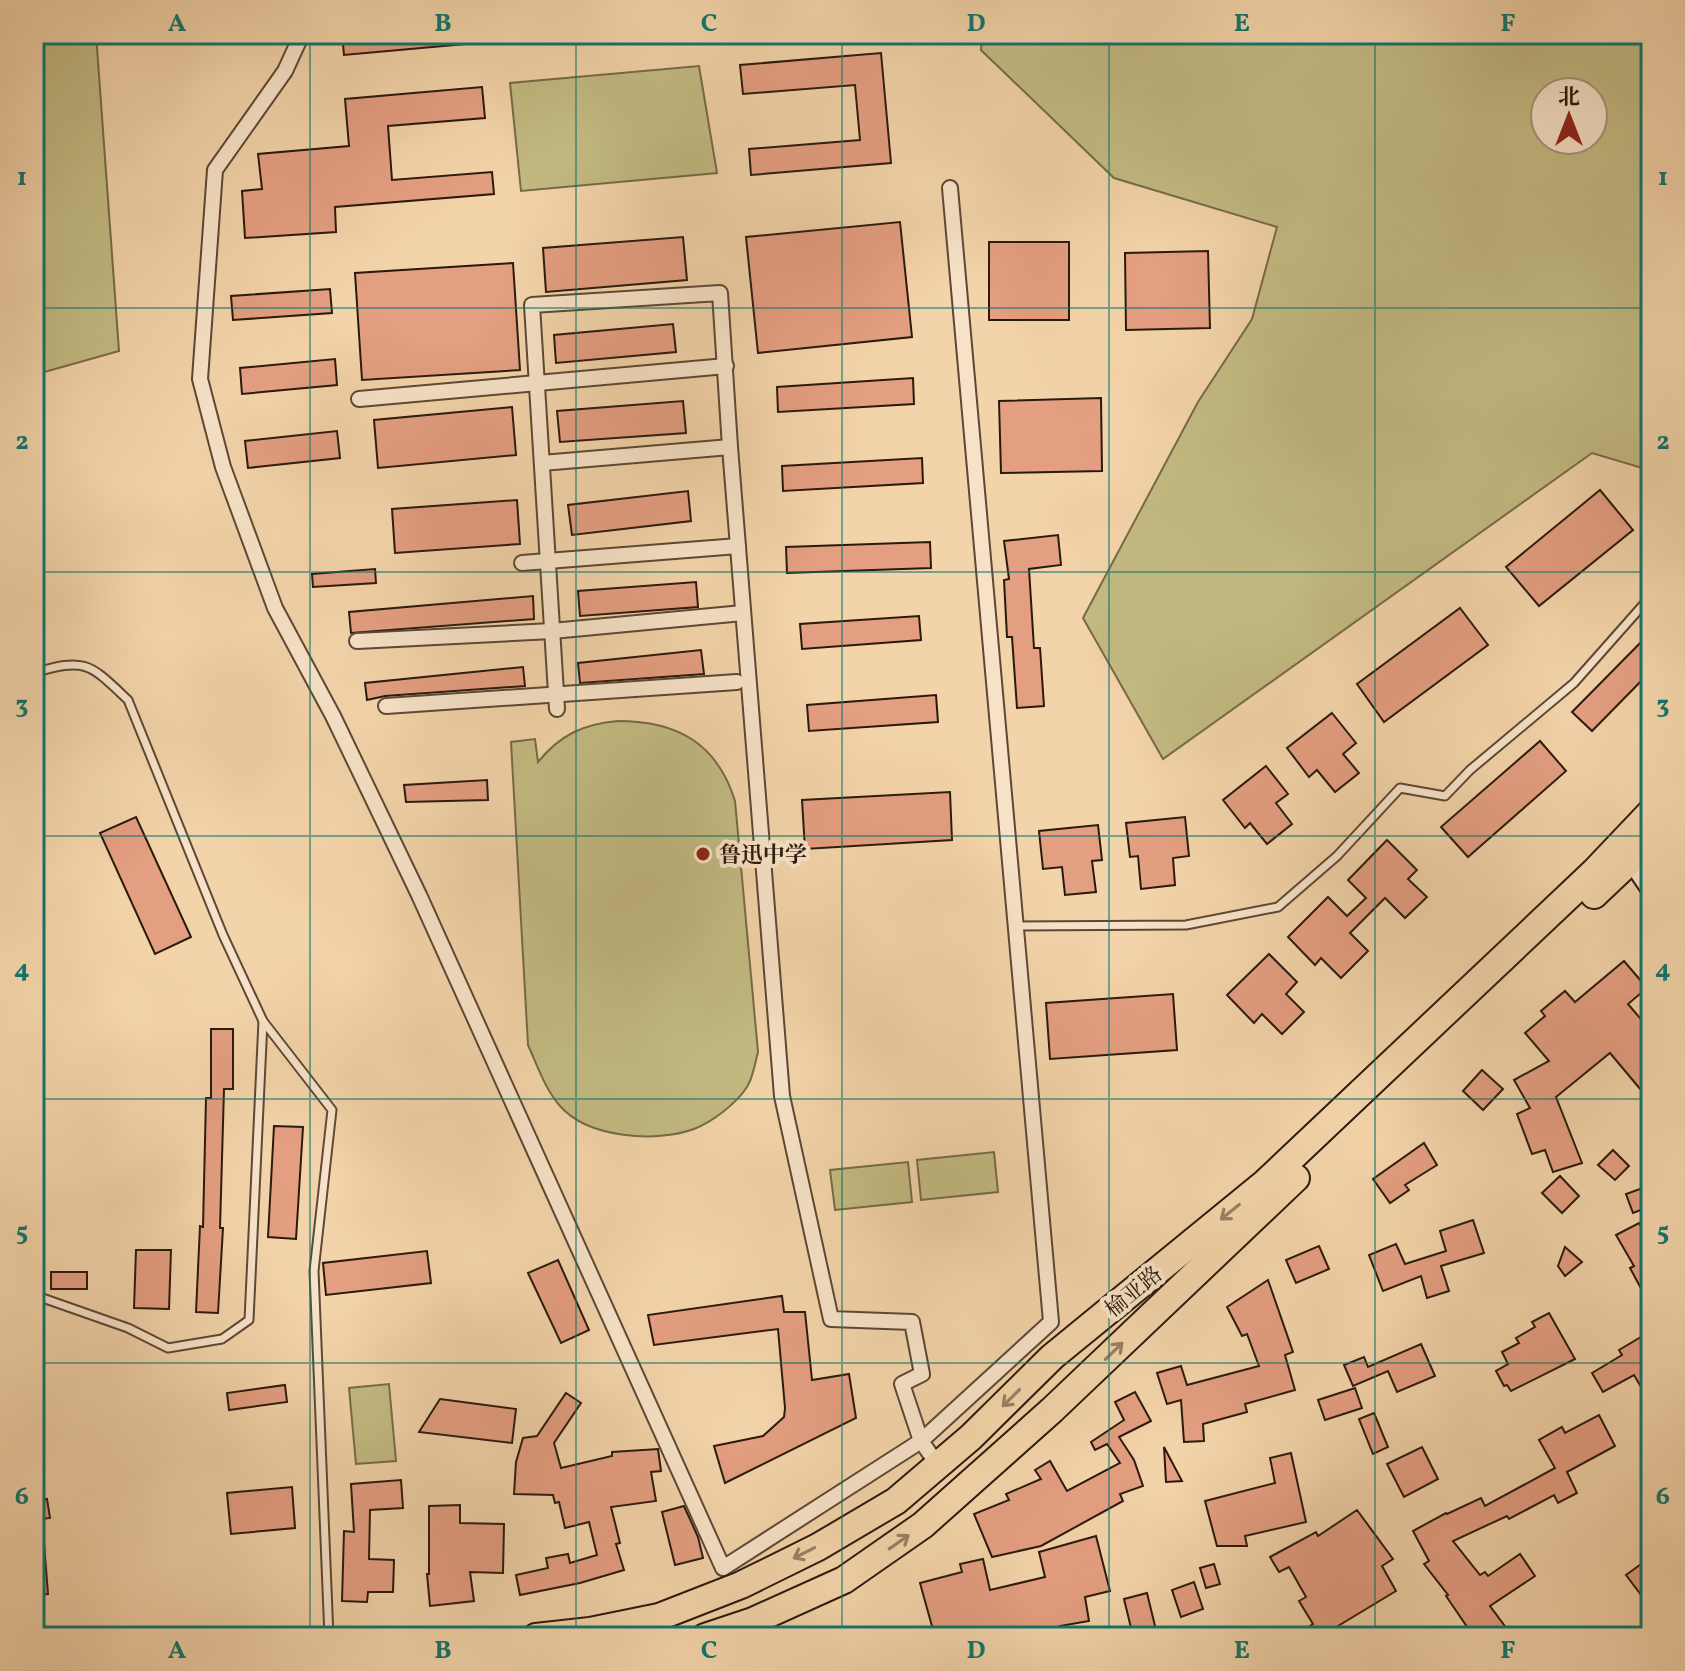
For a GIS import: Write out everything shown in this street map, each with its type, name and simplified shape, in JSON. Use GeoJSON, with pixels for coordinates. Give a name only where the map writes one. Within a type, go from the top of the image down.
{"type":"FeatureCollection","features":[{"type":"Feature","properties":{"kind":"highway","name":"榆亚路"},"geometry":{"type":"LineString","coordinates":[[536,1637],[590,1631],[659,1617],[741,1585],[818,1547],[896,1501],[971,1437],[1052,1357],[1266,1182],[1594,872],[1651,812]]}},
{"type":"Feature","properties":{"kind":"highway","name":"榆亚路"},"geometry":{"type":"LineString","coordinates":[[705,1637],[753,1621],[844,1580],[923,1525],[1052,1410],[1651,841]]}},
{"type":"Feature","properties":{"kind":"street"},"geometry":{"type":"LineString","coordinates":[[302,34],[285,71],[215,170],[200,379],[223,467],[275,608],[333,716],[419,895],[723,1568],[921,1441],[1051,1322]]}},
{"type":"Feature","properties":{"kind":"street"},"geometry":{"type":"LineString","coordinates":[[950,188],[1052,1357]]}},
{"type":"Feature","properties":{"kind":"street"},"geometry":{"type":"LineString","coordinates":[[556,702],[532,305],[720,293],[782,1096],[831,1319],[912,1322],[922,1374],[902,1384],[921,1441],[938,1465]]}},
{"type":"Feature","properties":{"kind":"street"},"geometry":{"type":"LineString","coordinates":[[359,399],[726,366]]}},
{"type":"Feature","properties":{"kind":"street"},"geometry":{"type":"LineString","coordinates":[[542,463],[730,447]]}},
{"type":"Feature","properties":{"kind":"street"},"geometry":{"type":"LineString","coordinates":[[522,563],[738,546]]}},
{"type":"Feature","properties":{"kind":"street"},"geometry":{"type":"LineString","coordinates":[[357,641],[552,631],[743,613]]}},
{"type":"Feature","properties":{"kind":"street"},"geometry":{"type":"LineString","coordinates":[[386,706],[556,702],[737,682]]}},
{"type":"Feature","properties":{"kind":"street"},"geometry":{"type":"LineString","coordinates":[[1632,860],[1651,888]]}},
{"type":"Feature","properties":{"kind":"lane"},"geometry":{"type":"LineString","coordinates":[[1015,926],[1186,925],[1278,907],[1337,856],[1400,788],[1445,796],[1470,770],[1574,683],[1651,596]]}},
{"type":"Feature","properties":{"kind":"lane"},"geometry":{"type":"LineString","coordinates":[[34,673],[68,662],[98,671],[128,700],[223,935],[263,1021],[332,1110],[314,1271],[329,1637]]}},
{"type":"Feature","properties":{"kind":"lane"},"geometry":{"type":"LineString","coordinates":[[34,1295],[128,1328],[168,1348],[222,1339],[249,1320],[263,1021]]}},
{"type":"Feature","properties":{"kind":"shaded area"},"geometry":{"type":"Polygon","coordinates":[[[34,34],[96,34],[119,351],[34,375],[34,34]]]}},
{"type":"Feature","properties":{"kind":"shaded area"},"geometry":{"type":"Polygon","coordinates":[[[982,34],[1630,34],[1651,41],[1651,461],[1642,468],[1592,453],[1163,759],[1083,618],[1198,402],[1252,319],[1277,227],[1114,178],[981,50],[982,34]]]}},
{"type":"Feature","properties":{"kind":"shaded area"},"geometry":{"type":"Polygon","coordinates":[[[699,66],[717,173],[521,191],[510,83],[699,66]]]}},
{"type":"Feature","properties":{"kind":"shaded area"},"geometry":{"type":"Polygon","coordinates":[[[618,721],[659,725],[692,739],[717,764],[735,801],[758,1052],[749,1083],[730,1106],[701,1126],[661,1136],[623,1135],[587,1125],[572,1117],[550,1092],[528,1045],[511,742],[535,739],[538,762],[573,732],[618,721]]]}},
{"type":"Feature","properties":{"kind":"shaded area"},"geometry":{"type":"Polygon","coordinates":[[[994,1152],[998,1192],[921,1200],[917,1160],[994,1152]]]}},
{"type":"Feature","properties":{"kind":"shaded area"},"geometry":{"type":"Polygon","coordinates":[[[908,1162],[912,1202],[835,1210],[830,1170],[908,1162]]]}},
{"type":"Feature","properties":{"kind":"shaded area"},"geometry":{"type":"Polygon","coordinates":[[[389,1384],[396,1461],[356,1464],[349,1388],[389,1384]]]}},
{"type":"Feature","properties":{"kind":"building"},"geometry":{"type":"Polygon","coordinates":[[[342,34],[475,34],[476,43],[344,55],[342,34]]]}},
{"type":"Feature","properties":{"kind":"building"},"geometry":{"type":"Polygon","coordinates":[[[881,53],[891,163],[751,175],[749,149],[860,140],[855,85],[743,94],[740,65],[881,53]]]}},
{"type":"Feature","properties":{"kind":"building"},"geometry":{"type":"Polygon","coordinates":[[[482,87],[485,118],[388,126],[392,180],[492,172],[494,194],[335,207],[336,232],[245,238],[242,191],[262,189],[258,154],[349,146],[345,99],[482,87]]]}},
{"type":"Feature","properties":{"kind":"building"},"geometry":{"type":"Polygon","coordinates":[[[900,222],[912,337],[758,353],[746,237],[900,222]]]}},
{"type":"Feature","properties":{"kind":"building"},"geometry":{"type":"Polygon","coordinates":[[[683,237],[687,280],[546,292],[543,248],[683,237]]]}},
{"type":"Feature","properties":{"kind":"building"},"geometry":{"type":"Polygon","coordinates":[[[989,242],[1069,242],[1069,320],[989,320],[989,242]]]}},
{"type":"Feature","properties":{"kind":"building"},"geometry":{"type":"Polygon","coordinates":[[[1208,251],[1210,328],[1126,330],[1125,253],[1208,251]]]}},
{"type":"Feature","properties":{"kind":"building"},"geometry":{"type":"Polygon","coordinates":[[[513,263],[520,370],[362,380],[355,273],[513,263]]]}},
{"type":"Feature","properties":{"kind":"building"},"geometry":{"type":"Polygon","coordinates":[[[330,289],[332,313],[233,320],[231,296],[330,289]]]}},
{"type":"Feature","properties":{"kind":"building"},"geometry":{"type":"Polygon","coordinates":[[[673,324],[676,352],[556,363],[554,335],[673,324]]]}},
{"type":"Feature","properties":{"kind":"building"},"geometry":{"type":"Polygon","coordinates":[[[335,359],[337,385],[242,394],[240,368],[335,359]]]}},
{"type":"Feature","properties":{"kind":"building"},"geometry":{"type":"Polygon","coordinates":[[[913,378],[914,404],[778,412],[777,387],[913,378]]]}},
{"type":"Feature","properties":{"kind":"building"},"geometry":{"type":"Polygon","coordinates":[[[1101,398],[1102,471],[1001,473],[999,401],[1101,398]]]}},
{"type":"Feature","properties":{"kind":"building"},"geometry":{"type":"Polygon","coordinates":[[[683,401],[686,433],[560,442],[557,411],[683,401]]]}},
{"type":"Feature","properties":{"kind":"building"},"geometry":{"type":"Polygon","coordinates":[[[512,407],[516,455],[378,468],[374,420],[512,407]]]}},
{"type":"Feature","properties":{"kind":"building"},"geometry":{"type":"Polygon","coordinates":[[[337,431],[340,458],[248,468],[245,441],[337,431]]]}},
{"type":"Feature","properties":{"kind":"building"},"geometry":{"type":"Polygon","coordinates":[[[922,458],[923,483],[783,491],[782,466],[922,458]]]}},
{"type":"Feature","properties":{"kind":"building"},"geometry":{"type":"Polygon","coordinates":[[[1600,490],[1633,530],[1539,606],[1506,567],[1600,490]]]}},
{"type":"Feature","properties":{"kind":"building"},"geometry":{"type":"Polygon","coordinates":[[[688,491],[691,521],[572,535],[568,505],[688,491]]]}},
{"type":"Feature","properties":{"kind":"building"},"geometry":{"type":"Polygon","coordinates":[[[517,500],[520,544],[395,553],[392,509],[517,500]]]}},
{"type":"Feature","properties":{"kind":"building"},"geometry":{"type":"Polygon","coordinates":[[[1058,535],[1061,565],[1029,569],[1034,648],[1040,648],[1044,706],[1017,708],[1012,637],[1007,637],[1004,580],[1009,579],[1004,541],[1058,535]]]}},
{"type":"Feature","properties":{"kind":"building"},"geometry":{"type":"Polygon","coordinates":[[[930,542],[931,568],[787,573],[786,547],[930,542]]]}},
{"type":"Feature","properties":{"kind":"building"},"geometry":{"type":"Polygon","coordinates":[[[375,569],[376,583],[313,587],[312,574],[375,569]]]}},
{"type":"Feature","properties":{"kind":"building"},"geometry":{"type":"Polygon","coordinates":[[[696,582],[698,607],[580,616],[578,591],[696,582]]]}},
{"type":"Feature","properties":{"kind":"building"},"geometry":{"type":"Polygon","coordinates":[[[533,596],[534,619],[351,633],[349,612],[533,596]]]}},
{"type":"Feature","properties":{"kind":"building"},"geometry":{"type":"Polygon","coordinates":[[[1460,608],[1488,645],[1384,722],[1357,684],[1460,608]]]}},
{"type":"Feature","properties":{"kind":"building"},"geometry":{"type":"Polygon","coordinates":[[[919,616],[921,640],[802,649],[800,624],[919,616]]]}},
{"type":"Feature","properties":{"kind":"building"},"geometry":{"type":"Polygon","coordinates":[[[1651,632],[1651,671],[1592,731],[1572,712],[1651,632]]]}},
{"type":"Feature","properties":{"kind":"building"},"geometry":{"type":"Polygon","coordinates":[[[701,650],[704,674],[580,683],[578,663],[701,650]]]}},
{"type":"Feature","properties":{"kind":"building"},"geometry":{"type":"Polygon","coordinates":[[[523,667],[525,686],[367,700],[365,683],[523,667]]]}},
{"type":"Feature","properties":{"kind":"building"},"geometry":{"type":"Polygon","coordinates":[[[936,695],[938,722],[809,731],[807,705],[936,695]]]}},
{"type":"Feature","properties":{"kind":"building"},"geometry":{"type":"Polygon","coordinates":[[[1332,713],[1356,743],[1343,754],[1359,773],[1335,792],[1317,770],[1309,777],[1287,748],[1332,713]]]}},
{"type":"Feature","properties":{"kind":"building"},"geometry":{"type":"Polygon","coordinates":[[[1540,741],[1566,771],[1468,857],[1441,827],[1540,741]]]}},
{"type":"Feature","properties":{"kind":"building"},"geometry":{"type":"Polygon","coordinates":[[[1266,766],[1288,794],[1276,803],[1292,824],[1267,844],[1250,823],[1245,828],[1223,800],[1266,766]]]}},
{"type":"Feature","properties":{"kind":"building"},"geometry":{"type":"Polygon","coordinates":[[[487,780],[488,800],[406,802],[404,785],[487,780]]]}},
{"type":"Feature","properties":{"kind":"building"},"geometry":{"type":"Polygon","coordinates":[[[950,792],[952,840],[805,849],[802,800],[950,792]]]}},
{"type":"Feature","properties":{"kind":"building"},"geometry":{"type":"Polygon","coordinates":[[[136,817],[191,937],[155,954],[100,833],[136,817]]]}},
{"type":"Feature","properties":{"kind":"building"},"geometry":{"type":"Polygon","coordinates":[[[1185,817],[1189,856],[1173,858],[1175,885],[1141,889],[1138,856],[1130,857],[1126,823],[1185,817]]]}},
{"type":"Feature","properties":{"kind":"building"},"geometry":{"type":"Polygon","coordinates":[[[1098,825],[1102,860],[1092,861],[1096,892],[1065,895],[1062,867],[1043,869],[1039,831],[1098,825]]]}},
{"type":"Feature","properties":{"kind":"building"},"geometry":{"type":"Polygon","coordinates":[[[1387,840],[1417,870],[1408,879],[1427,897],[1405,918],[1385,898],[1350,933],[1368,951],[1341,978],[1321,958],[1315,965],[1288,937],[1328,897],[1347,916],[1366,898],[1348,880],[1387,840]]]}},
{"type":"Feature","properties":{"kind":"building"},"geometry":{"type":"Polygon","coordinates":[[[1269,954],[1297,982],[1286,994],[1304,1012],[1282,1034],[1262,1014],[1254,1023],[1227,995],[1269,954]]]}},
{"type":"Feature","properties":{"kind":"building"},"geometry":{"type":"Polygon","coordinates":[[[1624,961],[1647,988],[1628,1004],[1651,1031],[1651,1082],[1641,1090],[1610,1053],[1556,1097],[1582,1163],[1553,1172],[1545,1150],[1532,1154],[1517,1114],[1530,1108],[1514,1080],[1549,1061],[1525,1033],[1545,1016],[1541,1011],[1565,991],[1575,1002],[1624,961]]]}},
{"type":"Feature","properties":{"kind":"building"},"geometry":{"type":"Polygon","coordinates":[[[1173,994],[1177,1050],[1050,1059],[1046,1003],[1173,994]]]}},
{"type":"Feature","properties":{"kind":"building"},"geometry":{"type":"Polygon","coordinates":[[[211,1029],[233,1029],[233,1089],[224,1089],[220,1228],[223,1228],[218,1313],[196,1312],[200,1226],[203,1227],[206,1098],[211,1098],[211,1029]]]}},
{"type":"Feature","properties":{"kind":"building"},"geometry":{"type":"Polygon","coordinates":[[[1482,1070],[1503,1089],[1483,1110],[1463,1091],[1482,1070]]]}},
{"type":"Feature","properties":{"kind":"building"},"geometry":{"type":"Polygon","coordinates":[[[274,1126],[303,1127],[296,1239],[268,1237],[274,1126]]]}},
{"type":"Feature","properties":{"kind":"building"},"geometry":{"type":"Polygon","coordinates":[[[1424,1143],[1437,1165],[1405,1185],[1409,1190],[1390,1203],[1373,1179],[1424,1143]]]}},
{"type":"Feature","properties":{"kind":"building"},"geometry":{"type":"Polygon","coordinates":[[[1613,1150],[1629,1166],[1615,1180],[1598,1165],[1613,1150]]]}},
{"type":"Feature","properties":{"kind":"building"},"geometry":{"type":"Polygon","coordinates":[[[1560,1176],[1579,1196],[1562,1213],[1542,1193],[1560,1176]]]}},
{"type":"Feature","properties":{"kind":"building"},"geometry":{"type":"Polygon","coordinates":[[[1651,1185],[1651,1206],[1633,1213],[1626,1194],[1651,1185]]]}},
{"type":"Feature","properties":{"kind":"building"},"geometry":{"type":"Polygon","coordinates":[[[1473,1220],[1484,1253],[1441,1266],[1449,1291],[1427,1298],[1421,1276],[1383,1291],[1369,1255],[1396,1244],[1405,1264],[1446,1251],[1440,1231],[1473,1220]]]}},
{"type":"Feature","properties":{"kind":"building"},"geometry":{"type":"Polygon","coordinates":[[[1639,1223],[1651,1245],[1651,1307],[1630,1268],[1634,1266],[1616,1235],[1639,1223]]]}},
{"type":"Feature","properties":{"kind":"building"},"geometry":{"type":"Polygon","coordinates":[[[1319,1246],[1329,1269],[1296,1283],[1286,1260],[1319,1246]]]}},
{"type":"Feature","properties":{"kind":"building"},"geometry":{"type":"Polygon","coordinates":[[[1565,1247],[1582,1262],[1565,1276],[1558,1266],[1565,1247]]]}},
{"type":"Feature","properties":{"kind":"building"},"geometry":{"type":"Polygon","coordinates":[[[136,1250],[171,1250],[169,1309],[134,1308],[136,1250]]]}},
{"type":"Feature","properties":{"kind":"building"},"geometry":{"type":"Polygon","coordinates":[[[427,1251],[431,1283],[326,1295],[323,1263],[427,1251]]]}},
{"type":"Feature","properties":{"kind":"building"},"geometry":{"type":"Polygon","coordinates":[[[558,1260],[589,1330],[561,1343],[528,1273],[558,1260]]]}},
{"type":"Feature","properties":{"kind":"building"},"geometry":{"type":"Polygon","coordinates":[[[51,1272],[87,1272],[87,1289],[51,1289],[51,1272]]]}},
{"type":"Feature","properties":{"kind":"building"},"geometry":{"type":"Polygon","coordinates":[[[1268,1280],[1293,1352],[1285,1355],[1295,1390],[1245,1404],[1247,1412],[1203,1424],[1204,1441],[1184,1442],[1181,1400],[1167,1404],[1157,1373],[1181,1366],[1187,1385],[1259,1366],[1247,1334],[1242,1336],[1227,1307],[1268,1280]]]}},
{"type":"Feature","properties":{"kind":"building"},"geometry":{"type":"Polygon","coordinates":[[[782,1296],[784,1312],[805,1312],[812,1380],[849,1374],[856,1418],[725,1483],[714,1446],[763,1436],[784,1417],[778,1329],[654,1345],[648,1315],[782,1296]]]}},
{"type":"Feature","properties":{"kind":"building"},"geometry":{"type":"Polygon","coordinates":[[[1549,1313],[1575,1359],[1511,1391],[1507,1385],[1504,1386],[1496,1371],[1508,1364],[1502,1352],[1519,1343],[1516,1338],[1535,1327],[1532,1322],[1549,1313]]]}},
{"type":"Feature","properties":{"kind":"building"},"geometry":{"type":"Polygon","coordinates":[[[1651,1331],[1651,1404],[1634,1375],[1603,1392],[1592,1373],[1622,1355],[1619,1350],[1651,1331]]]}},
{"type":"Feature","properties":{"kind":"building"},"geometry":{"type":"Polygon","coordinates":[[[1421,1344],[1435,1376],[1397,1392],[1388,1371],[1353,1386],[1344,1365],[1364,1357],[1368,1367],[1421,1344]]]}},
{"type":"Feature","properties":{"kind":"building"},"geometry":{"type":"Polygon","coordinates":[[[285,1385],[287,1402],[229,1410],[227,1393],[285,1385]]]}},
{"type":"Feature","properties":{"kind":"building"},"geometry":{"type":"Polygon","coordinates":[[[1355,1388],[1362,1408],[1325,1420],[1318,1400],[1355,1388]]]}},
{"type":"Feature","properties":{"kind":"building"},"geometry":{"type":"Polygon","coordinates":[[[1135,1392],[1151,1421],[1119,1437],[1134,1460],[1143,1486],[1120,1494],[1123,1501],[1041,1546],[992,1557],[974,1514],[1009,1500],[1006,1494],[1041,1479],[1035,1470],[1050,1461],[1067,1491],[1120,1463],[1107,1444],[1095,1450],[1091,1442],[1124,1420],[1115,1402],[1135,1392]]]}},
{"type":"Feature","properties":{"kind":"building"},"geometry":{"type":"Polygon","coordinates":[[[566,1393],[581,1403],[554,1443],[561,1468],[612,1456],[612,1452],[658,1449],[661,1471],[651,1472],[656,1501],[611,1507],[620,1543],[616,1544],[624,1570],[520,1595],[516,1575],[548,1568],[546,1558],[568,1554],[570,1563],[597,1555],[589,1522],[565,1528],[559,1502],[555,1503],[553,1495],[514,1494],[516,1462],[523,1438],[537,1436],[566,1393]]]}},
{"type":"Feature","properties":{"kind":"building"},"geometry":{"type":"Polygon","coordinates":[[[440,1399],[516,1409],[512,1443],[419,1432],[440,1399]]]}},
{"type":"Feature","properties":{"kind":"building"},"geometry":{"type":"Polygon","coordinates":[[[1374,1413],[1388,1447],[1373,1454],[1359,1419],[1374,1413]]]}},
{"type":"Feature","properties":{"kind":"building"},"geometry":{"type":"Polygon","coordinates":[[[1599,1415],[1615,1446],[1567,1472],[1577,1493],[1558,1503],[1554,1495],[1509,1519],[1507,1516],[1453,1541],[1480,1575],[1485,1572],[1488,1576],[1520,1554],[1535,1576],[1490,1606],[1513,1637],[1474,1637],[1424,1564],[1429,1561],[1413,1531],[1481,1498],[1485,1506],[1555,1468],[1539,1440],[1562,1427],[1565,1433],[1599,1415]]]}},
{"type":"Feature","properties":{"kind":"building"},"geometry":{"type":"Polygon","coordinates":[[[1164,1447],[1182,1481],[1166,1482],[1164,1447]]]}},
{"type":"Feature","properties":{"kind":"building"},"geometry":{"type":"Polygon","coordinates":[[[1422,1447],[1438,1479],[1404,1497],[1387,1464],[1422,1447]]]}},
{"type":"Feature","properties":{"kind":"building"},"geometry":{"type":"Polygon","coordinates":[[[1291,1453],[1306,1522],[1245,1536],[1247,1546],[1217,1546],[1205,1501],[1275,1483],[1270,1458],[1291,1453]]]}},
{"type":"Feature","properties":{"kind":"building"},"geometry":{"type":"Polygon","coordinates":[[[401,1480],[403,1508],[370,1510],[369,1559],[394,1560],[393,1592],[368,1592],[367,1602],[342,1601],[344,1531],[354,1532],[351,1484],[401,1480]]]}},
{"type":"Feature","properties":{"kind":"building"},"geometry":{"type":"Polygon","coordinates":[[[292,1487],[295,1528],[231,1534],[227,1493],[292,1487]]]}},
{"type":"Feature","properties":{"kind":"building"},"geometry":{"type":"Polygon","coordinates":[[[47,1499],[50,1518],[34,1520],[34,1501],[47,1499]]]}},
{"type":"Feature","properties":{"kind":"building"},"geometry":{"type":"Polygon","coordinates":[[[460,1505],[460,1523],[504,1524],[503,1573],[470,1572],[474,1601],[430,1606],[427,1574],[429,1506],[460,1505]]]}},
{"type":"Feature","properties":{"kind":"building"},"geometry":{"type":"Polygon","coordinates":[[[684,1506],[698,1537],[703,1558],[675,1565],[662,1512],[684,1506]]]}},
{"type":"Feature","properties":{"kind":"building"},"geometry":{"type":"Polygon","coordinates":[[[1357,1510],[1393,1559],[1382,1566],[1396,1591],[1338,1626],[1345,1637],[1292,1637],[1313,1624],[1299,1601],[1306,1597],[1289,1567],[1279,1572],[1270,1557],[1316,1532],[1318,1536],[1357,1510]]]}},
{"type":"Feature","properties":{"kind":"building"},"geometry":{"type":"Polygon","coordinates":[[[1096,1536],[1110,1591],[1085,1597],[1089,1621],[1060,1626],[1063,1637],[935,1637],[920,1583],[962,1572],[960,1564],[983,1559],[990,1590],[1045,1577],[1039,1552],[1096,1536]]]}},
{"type":"Feature","properties":{"kind":"building"},"geometry":{"type":"Polygon","coordinates":[[[34,1543],[44,1543],[48,1594],[34,1595],[34,1543]]]}},
{"type":"Feature","properties":{"kind":"building"},"geometry":{"type":"Polygon","coordinates":[[[1651,1557],[1651,1608],[1626,1575],[1651,1557]]]}},
{"type":"Feature","properties":{"kind":"building"},"geometry":{"type":"Polygon","coordinates":[[[1214,1564],[1220,1584],[1206,1588],[1200,1568],[1214,1564]]]}},
{"type":"Feature","properties":{"kind":"building"},"geometry":{"type":"Polygon","coordinates":[[[1194,1582],[1203,1609],[1181,1617],[1172,1590],[1194,1582]]]}},
{"type":"Feature","properties":{"kind":"building"},"geometry":{"type":"Polygon","coordinates":[[[1147,1593],[1156,1630],[1133,1636],[1124,1599],[1147,1593]]]}},
{"type":"Feature","properties":{"kind":"place","name":"鲁迅中学"},"geometry":{"type":"Point","coordinates":[703,854]}}]}
